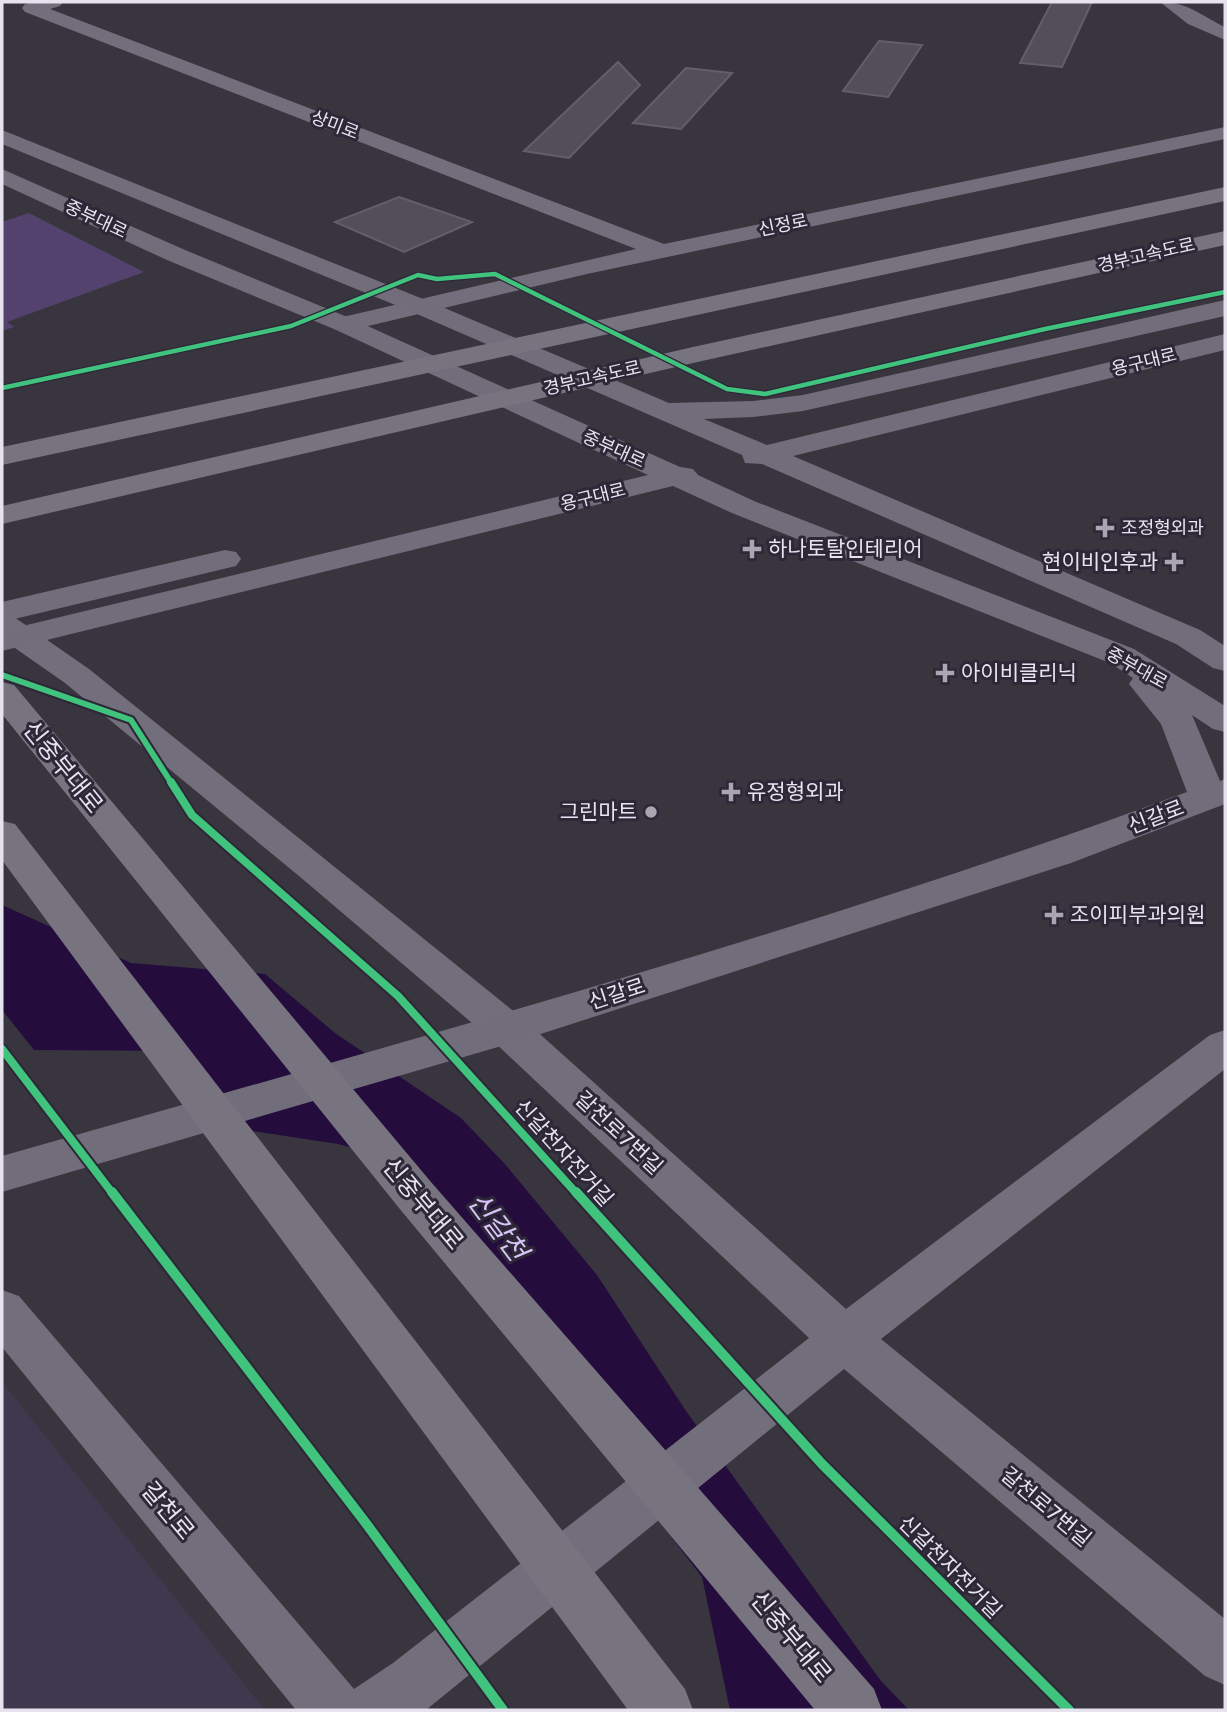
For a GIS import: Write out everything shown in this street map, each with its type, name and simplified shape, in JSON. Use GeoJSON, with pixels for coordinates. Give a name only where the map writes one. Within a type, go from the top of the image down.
{"type":"FeatureCollection","features":[{"type":"Feature","properties":{"kind":"highway"},"geometry":{"type":"LineString","coordinates":[[2,456],[1225,194]]}},
{"type":"Feature","properties":{"kind":"highway","name":"경부고속도로"},"geometry":{"type":"LineString","coordinates":[[2,515],[692,355],[1225,237]]}},
{"type":"Feature","properties":{"kind":"highway","name":"신중부대로"},"geometry":{"type":"LineString","coordinates":[[2,692],[415,1195],[853,1710]]}},
{"type":"Feature","properties":{"kind":"highway"},"geometry":{"type":"LineString","coordinates":[[2,833],[664,1710]]}},
{"type":"Feature","properties":{"kind":"main road","name":"중부대로"},"geometry":{"type":"LineString","coordinates":[[2,136],[419,306],[1188,637],[1225,662]]}},
{"type":"Feature","properties":{"kind":"main road","name":"중부대로"},"geometry":{"type":"LineString","coordinates":[[2,176],[176,255],[343,324],[777,522],[1122,656],[1225,721]]}},
{"type":"Feature","properties":{"kind":"main road"},"geometry":{"type":"LineString","coordinates":[[660,412],[753,409],[803,402],[1225,308]]}},
{"type":"Feature","properties":{"kind":"main road","name":"용구대로"},"geometry":{"type":"LineString","coordinates":[[2,612],[1225,323]]}},
{"type":"Feature","properties":{"kind":"main road","name":"용구대로"},"geometry":{"type":"LineString","coordinates":[[2,641],[1225,342]]}},
{"type":"Feature","properties":{"kind":"main road"},"geometry":{"type":"LineString","coordinates":[[1122,656],[1178,721],[1217,794]]}},
{"type":"Feature","properties":{"kind":"main road","name":"신갈로"},"geometry":{"type":"LineString","coordinates":[[2,1174],[487,1034],[1057,855],[1217,794]]}},
{"type":"Feature","properties":{"kind":"street","name":"상미로"},"geometry":{"type":"LineString","coordinates":[[54,2],[31,8],[662,251]]}},
{"type":"Feature","properties":{"kind":"street"},"geometry":{"type":"LineString","coordinates":[[1169,2],[1195,20],[1225,34]]}},
{"type":"Feature","properties":{"kind":"street","name":"신정로"},"geometry":{"type":"LineString","coordinates":[[343,324],[662,251],[1225,133]]}},
{"type":"Feature","properties":{"kind":"street","name":"갈천로7번길"},"geometry":{"type":"LineString","coordinates":[[2,624],[77,676],[313,867],[487,1034],[844,1339],[1225,1656]]}},
{"type":"Feature","properties":{"kind":"street"},"geometry":{"type":"LineString","coordinates":[[394,1697],[844,1339],[1225,1046]]}},
{"type":"Feature","properties":{"kind":"street","name":"갈천로"},"geometry":{"type":"LineString","coordinates":[[2,1311],[333,1710]]}},
{"type":"Feature","properties":{"kind":"shaded area"},"geometry":{"type":"Polygon","coordinates":[[[29,213],[144,272],[7,322],[14,327],[2,331],[2,222],[29,213]]]}},
{"type":"Feature","properties":{"kind":"shaded area"},"geometry":{"type":"Polygon","coordinates":[[[2,1382],[265,1710],[2,1710],[2,1382]]]}},
{"type":"Feature","properties":{"kind":"water","name":"신갈천"},"geometry":{"type":"Polygon","coordinates":[[[2,905],[131,963],[265,974],[335,1033],[461,1118],[504,1163],[597,1275],[686,1411],[881,1681],[909,1710],[730,1710],[702,1577],[619,1469],[392,1158],[338,1144],[253,1131],[182,1051],[34,1050],[2,1010],[2,905]]]}},
{"type":"Feature","properties":{"kind":"building"},"geometry":{"type":"Polygon","coordinates":[[[1052,2],[1092,2],[1062,67],[1020,63],[1052,2]]]}},
{"type":"Feature","properties":{"kind":"building"},"geometry":{"type":"Polygon","coordinates":[[[879,41],[922,45],[888,97],[843,91],[879,41]]]}},
{"type":"Feature","properties":{"kind":"building"},"geometry":{"type":"Polygon","coordinates":[[[618,62],[640,85],[569,158],[524,151],[618,62]]]}},
{"type":"Feature","properties":{"kind":"building"},"geometry":{"type":"Polygon","coordinates":[[[686,68],[732,73],[681,129],[633,123],[686,68]]]}},
{"type":"Feature","properties":{"kind":"building"},"geometry":{"type":"Polygon","coordinates":[[[399,197],[472,222],[404,252],[335,222],[399,197]]]}},
{"type":"Feature","properties":{"kind":"cycle path"},"geometry":{"type":"LineString","coordinates":[[2,388],[291,326],[418,275],[437,279],[495,274],[727,389],[765,394],[1045,329],[1225,292]]}},
{"type":"Feature","properties":{"kind":"cycle path","name":"신갈천자전거길"},"geometry":{"type":"LineString","coordinates":[[2,675],[131,720],[192,815],[398,996],[822,1464],[1069,1710]]}},
{"type":"Feature","properties":{"kind":"cycle path"},"geometry":{"type":"LineString","coordinates":[[2,1049],[365,1522],[503,1710]]}},
{"type":"Feature","properties":{"kind":"place","name":"조정형외과"},"geometry":{"type":"Point","coordinates":[1105,528]}},
{"type":"Feature","properties":{"kind":"place","name":"하나토탈인테리어"},"geometry":{"type":"Point","coordinates":[752,549]}},
{"type":"Feature","properties":{"kind":"place","name":"현이비인후과"},"geometry":{"type":"Point","coordinates":[1174,562]}},
{"type":"Feature","properties":{"kind":"place","name":"아이비클리닉"},"geometry":{"type":"Point","coordinates":[945,673]}},
{"type":"Feature","properties":{"kind":"place","name":"유정형외과"},"geometry":{"type":"Point","coordinates":[731,792]}},
{"type":"Feature","properties":{"kind":"place","name":"그린마트"},"geometry":{"type":"Point","coordinates":[651,812]}},
{"type":"Feature","properties":{"kind":"place","name":"조이피부과의원"},"geometry":{"type":"Point","coordinates":[1054,915]}}]}
